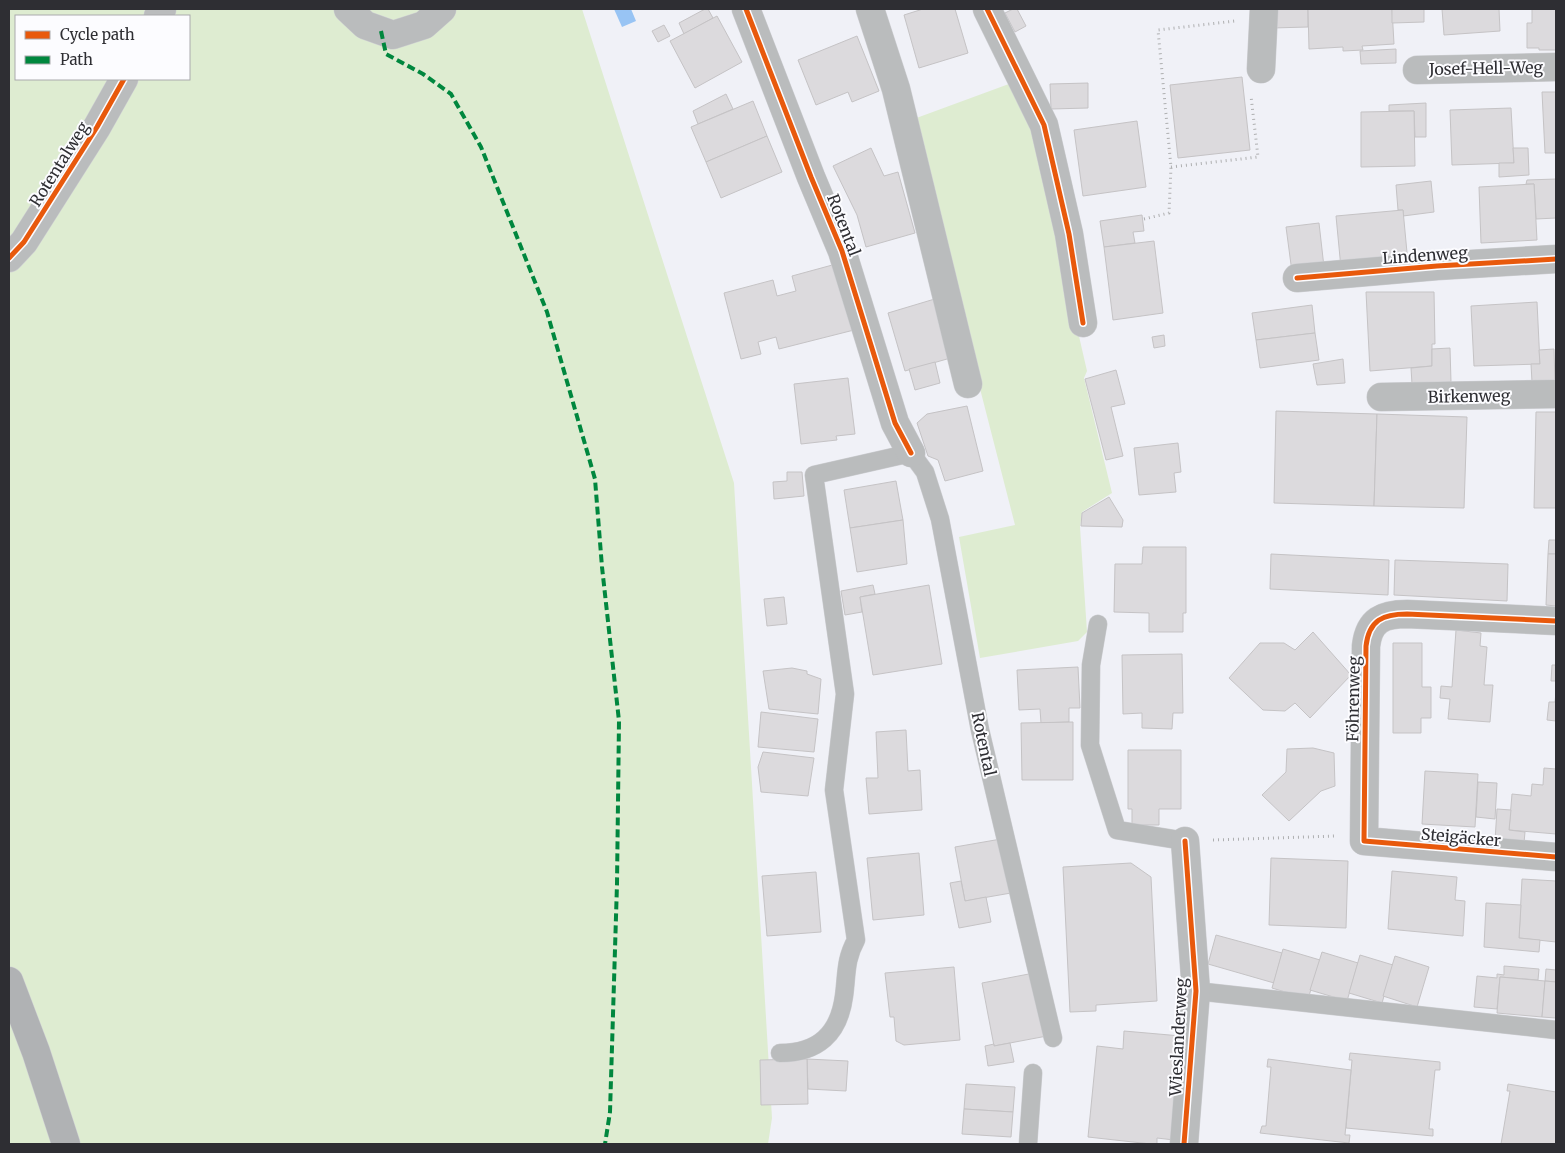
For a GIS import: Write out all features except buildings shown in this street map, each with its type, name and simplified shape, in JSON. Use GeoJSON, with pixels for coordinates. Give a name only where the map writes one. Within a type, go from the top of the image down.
{"type":"FeatureCollection","features":[{"type":"Feature","properties":{"kind":"main road"},"geometry":{"type":"LineString","coordinates":[[9,981],[36,1052],[66,1144]]}},
{"type":"Feature","properties":{"kind":"street"},"geometry":{"type":"LineString","coordinates":[[348,9],[365,25],[394,35],[424,26],[442,9]]}},
{"type":"Feature","properties":{"kind":"street","name":"Rotental"},"geometry":{"type":"LineString","coordinates":[[746,9],[811,177],[842,250],[895,422],[911,453]]}},
{"type":"Feature","properties":{"kind":"street"},"geometry":{"type":"LineString","coordinates":[[870,9],[896,89],[968,384]]}},
{"type":"Feature","properties":{"kind":"street"},"geometry":{"type":"LineString","coordinates":[[988,9],[1044,125],[1069,234],[1083,323]]}},
{"type":"Feature","properties":{"kind":"street"},"geometry":{"type":"LineString","coordinates":[[1261,69],[1263,14]]}},
{"type":"Feature","properties":{"kind":"street","name":"Josef-Hell-Weg"},"geometry":{"type":"LineString","coordinates":[[1417,70],[1556,66]]}},
{"type":"Feature","properties":{"kind":"street","name":"Rotentalweg"},"geometry":{"type":"LineString","coordinates":[[9,258],[24,242],[97,127],[123,80]]}},
{"type":"Feature","properties":{"kind":"street","name":"Lindenweg"},"geometry":{"type":"LineString","coordinates":[[1297,278],[1556,258]]}},
{"type":"Feature","properties":{"kind":"street","name":"Birkenweg"},"geometry":{"type":"LineString","coordinates":[[1381,397],[1556,394]]}},
{"type":"Feature","properties":{"kind":"street","name":"Föhrenweg"},"geometry":{"type":"LineString","coordinates":[[1364,841],[1366,646],[1368,634],[1376,622],[1391,615],[1408,614],[1556,621]]}},
{"type":"Feature","properties":{"kind":"street","name":"Wieslanderweg"},"geometry":{"type":"LineString","coordinates":[[1184,1144],[1196,991],[1185,841]]}},
{"type":"Feature","properties":{"kind":"street","name":"Steigäcker"},"geometry":{"type":"LineString","coordinates":[[1364,841],[1556,857]]}},
{"type":"Feature","properties":{"kind":"lane"},"geometry":{"type":"LineString","coordinates":[[780,1053],[793,1053],[811,1049],[820,1043],[834,1027],[839,1018],[844,998],[846,964],[856,940],[834,790],[845,694],[814,475],[911,453]]}},
{"type":"Feature","properties":{"kind":"lane","name":"Rotental"},"geometry":{"type":"LineString","coordinates":[[911,453],[925,472],[940,519],[980,730],[1053,1038]]}},
{"type":"Feature","properties":{"kind":"lane","name":"Wieslanderweg"},"geometry":{"type":"LineString","coordinates":[[1098,624],[1091,665],[1090,745],[1117,830],[1185,841]]}},
{"type":"Feature","properties":{"kind":"lane","name":"Wieslanderweg"},"geometry":{"type":"LineString","coordinates":[[1196,991],[1556,1030]]}},
{"type":"Feature","properties":{"kind":"lane"},"geometry":{"type":"LineString","coordinates":[[1028,1144],[1033,1073]]}},
{"type":"Feature","properties":{"kind":"path"},"geometry":{"type":"LineString","coordinates":[[1144,219],[1168,213],[1171,167],[1158,30],[1263,14]]}},
{"type":"Feature","properties":{"kind":"path"},"geometry":{"type":"LineString","coordinates":[[1171,167],[1258,158],[1248,70],[1261,69]]}},
{"type":"Feature","properties":{"kind":"path"},"geometry":{"type":"LineString","coordinates":[[1240,838],[1339,836],[1364,841]]}},
{"type":"Feature","properties":{"kind":"green space"},"geometry":{"type":"Polygon","coordinates":[[[9,9],[582,9],[734,483],[772,1118],[768,1144],[9,1144],[9,9]]]}},
{"type":"Feature","properties":{"kind":"green space"},"geometry":{"type":"Polygon","coordinates":[[[1017,81],[1033,122],[1055,232],[1087,371],[1084,378],[1112,493],[1082,512],[1080,527],[1087,632],[1078,641],[980,658],[959,537],[1015,525],[911,120],[1017,81]]]}},
{"type":"Feature","properties":{"kind":"water"},"geometry":{"type":"Polygon","coordinates":[[[614,9],[631,9],[636,21],[622,27],[614,9]]]}},
{"type":"Feature","properties":{"kind":"marked path"},"geometry":{"type":"LineString","coordinates":[[381,31],[386,54],[423,74],[451,94],[481,147],[547,312],[595,479],[602,567],[619,721],[617,884],[610,1112],[605,1144]]}},
{"type":"Feature","properties":{"kind":"cycle path"},"geometry":{"type":"LineString","coordinates":[[746,9],[811,177],[842,251],[895,423],[911,453]]}},
{"type":"Feature","properties":{"kind":"cycle path"},"geometry":{"type":"LineString","coordinates":[[987,9],[1044,125],[1069,234],[1083,323]]}},
{"type":"Feature","properties":{"kind":"cycle path"},"geometry":{"type":"LineString","coordinates":[[9,258],[24,242],[97,127],[123,80]]}},
{"type":"Feature","properties":{"kind":"cycle path"},"geometry":{"type":"LineString","coordinates":[[1297,278],[1437,266],[1556,259]]}},
{"type":"Feature","properties":{"kind":"cycle path"},"geometry":{"type":"LineString","coordinates":[[1556,621],[1398,614],[1384,617],[1374,624],[1370,630],[1366,646],[1364,841],[1556,857]]}},
{"type":"Feature","properties":{"kind":"cycle path"},"geometry":{"type":"LineString","coordinates":[[1184,1144],[1196,991],[1185,841]]}}]}
